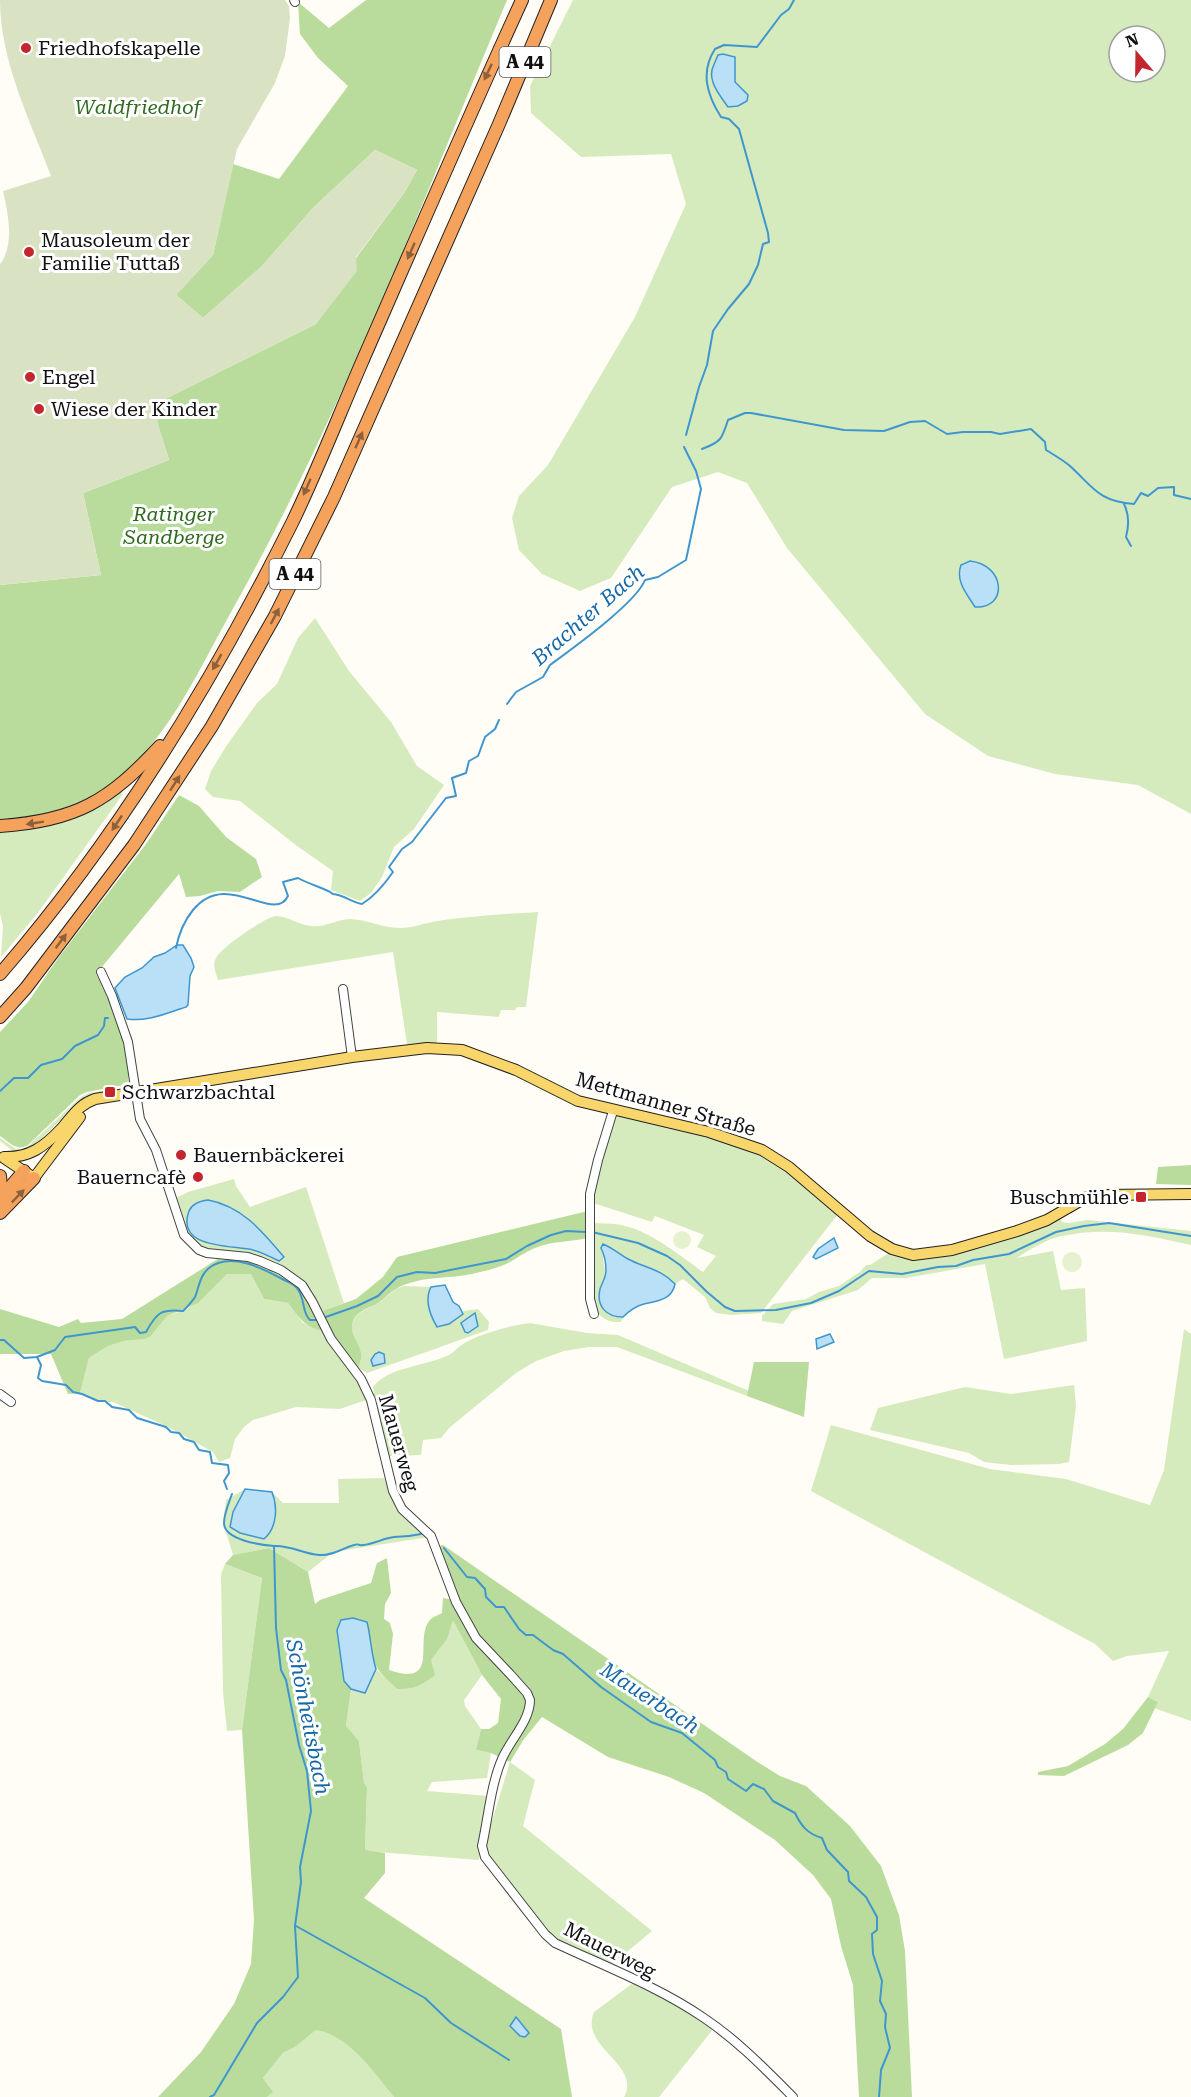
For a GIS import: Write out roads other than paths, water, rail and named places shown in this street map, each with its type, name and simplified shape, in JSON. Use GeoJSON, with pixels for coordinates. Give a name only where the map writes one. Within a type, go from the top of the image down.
{"type":"FeatureCollection","features":[{"type":"Feature","properties":{"kind":"highway","name":"A 44"},"geometry":{"type":"LineString","coordinates":[[0,974],[35,934],[116,825],[184,721],[249,607],[294,518],[472,108],[522,0]]}},
{"type":"Feature","properties":{"kind":"highway","name":"A 44"},"geometry":{"type":"LineString","coordinates":[[0,1017],[26,988],[134,845],[212,726],[275,616],[334,497],[499,124],[551,0]]}},
{"type":"Feature","properties":{"kind":"highway"},"geometry":{"type":"LineString","coordinates":[[0,826],[47,821],[88,806],[113,792],[136,772],[184,721]]}},
{"type":"Feature","properties":{"kind":"highway"},"geometry":{"type":"LineString","coordinates":[[1,1198],[29,1175]]}},
{"type":"Feature","properties":{"kind":"highway"},"geometry":{"type":"LineString","coordinates":[[0,1213],[29,1175]]}},
{"type":"Feature","properties":{"kind":"highway"},"geometry":{"type":"LineString","coordinates":[[0,1176],[1,1198]]}},
{"type":"Feature","properties":{"kind":"main road","name":"Mettmanner Straße"},"geometry":{"type":"LineString","coordinates":[[2,1156],[17,1158],[30,1155],[61,1129],[86,1102],[352,1057],[427,1048],[462,1050],[516,1070],[578,1101],[709,1132],[762,1150],[789,1167],[870,1236],[892,1249],[913,1255],[952,1250],[1017,1231],[1047,1220],[1087,1197],[1191,1194]]}},
{"type":"Feature","properties":{"kind":"main road","name":"Mettmanner Straße"},"geometry":{"type":"LineString","coordinates":[[2,1156],[29,1175],[82,1114],[107,1098]]}},
{"type":"Feature","properties":{"kind":"main road"},"geometry":{"type":"LineString","coordinates":[[29,1175],[61,1129]]}},
{"type":"Feature","properties":{"kind":"street"},"geometry":{"type":"LineString","coordinates":[[101,972],[128,1042],[135,1093]]}},
{"type":"Feature","properties":{"kind":"street"},"geometry":{"type":"LineString","coordinates":[[343,989],[352,1057]]}},
{"type":"Feature","properties":{"kind":"street","name":"Mauerweg"},"geometry":{"type":"LineString","coordinates":[[135,1093],[140,1119],[156,1150],[178,1220],[187,1240],[194,1247],[207,1253],[248,1257],[281,1270],[302,1285],[342,1356],[361,1379],[372,1400],[393,1491],[402,1509],[431,1536],[456,1602],[476,1638],[516,1680],[531,1700],[526,1717],[498,1770],[482,1846],[484,1857],[545,1934],[555,1943],[639,1982],[701,2016],[735,2041],[793,2097]]}},
{"type":"Feature","properties":{"kind":"street"},"geometry":{"type":"LineString","coordinates":[[594,1314],[590,1299],[590,1194],[614,1111]]}},
{"type":"Feature","properties":{"kind":"street"},"geometry":{"type":"LineString","coordinates":[[0,1394],[11,1402]]}},
{"type":"Feature","properties":{"kind":"water"},"geometry":{"type":"Polygon","coordinates":[[[718,55],[735,57],[735,82],[748,95],[747,101],[738,106],[728,107],[712,80],[712,70],[718,55]]]}},
{"type":"Feature","properties":{"kind":"water"},"geometry":{"type":"Polygon","coordinates":[[[970,561],[982,564],[991,570],[996,578],[997,594],[986,606],[975,607],[961,582],[961,565],[970,561]]]}},
{"type":"Feature","properties":{"kind":"water"},"geometry":{"type":"Polygon","coordinates":[[[177,945],[183,945],[194,967],[190,976],[188,1005],[149,1018],[127,1019],[115,988],[125,977],[142,968],[154,957],[177,945]]]}},
{"type":"Feature","properties":{"kind":"water"},"geometry":{"type":"Polygon","coordinates":[[[208,1200],[231,1208],[251,1221],[284,1257],[279,1261],[253,1250],[208,1243],[198,1239],[190,1232],[187,1223],[189,1211],[197,1203],[208,1200]]]}},
{"type":"Feature","properties":{"kind":"water"},"geometry":{"type":"Polygon","coordinates":[[[834,1238],[838,1248],[816,1259],[813,1257],[818,1249],[834,1238]]]}},
{"type":"Feature","properties":{"kind":"water"},"geometry":{"type":"Polygon","coordinates":[[[603,1244],[670,1279],[675,1284],[671,1293],[663,1299],[638,1306],[623,1317],[607,1313],[601,1305],[599,1295],[606,1271],[601,1248],[603,1244]]]}},
{"type":"Feature","properties":{"kind":"water"},"geometry":{"type":"Polygon","coordinates":[[[445,1285],[453,1302],[459,1306],[463,1314],[449,1324],[437,1327],[432,1318],[428,1297],[431,1287],[445,1285]]]}},
{"type":"Feature","properties":{"kind":"water"},"geometry":{"type":"Polygon","coordinates":[[[475,1313],[478,1326],[468,1333],[465,1332],[461,1323],[475,1313]]]}},
{"type":"Feature","properties":{"kind":"water"},"geometry":{"type":"Polygon","coordinates":[[[830,1334],[834,1342],[817,1349],[816,1339],[830,1334]]]}},
{"type":"Feature","properties":{"kind":"water"},"geometry":{"type":"Polygon","coordinates":[[[379,1352],[384,1354],[385,1363],[373,1366],[371,1360],[379,1352]]]}},
{"type":"Feature","properties":{"kind":"water"},"geometry":{"type":"Polygon","coordinates":[[[245,1489],[272,1492],[275,1504],[274,1523],[264,1539],[240,1533],[230,1527],[233,1512],[245,1489]]]}},
{"type":"Feature","properties":{"kind":"water"},"geometry":{"type":"Polygon","coordinates":[[[353,1618],[367,1622],[376,1669],[365,1693],[351,1689],[344,1681],[337,1630],[341,1620],[353,1618]]]}},
{"type":"Feature","properties":{"kind":"water"},"geometry":{"type":"Polygon","coordinates":[[[516,2017],[529,2033],[525,2037],[520,2036],[510,2026],[516,2017]]]}},
{"type":"Feature","properties":{"kind":"waterway","name":"Brachter Bach"},"geometry":{"type":"LineString","coordinates":[[686,435],[707,365],[713,331],[749,284],[758,265],[763,244],[769,242],[739,129],[729,119],[721,117],[716,109],[707,83],[708,66],[715,49],[724,45],[757,47],[794,0]]}},
{"type":"Feature","properties":{"kind":"waterway"},"geometry":{"type":"LineString","coordinates":[[702,449],[720,439],[728,420],[745,413],[844,430],[884,431],[910,422],[925,421],[947,434],[963,432],[1000,434],[1031,429],[1045,442],[1046,450],[1070,466],[1104,497],[1134,504],[1141,493],[1148,496],[1158,488],[1174,487],[1174,495],[1191,499]]}},
{"type":"Feature","properties":{"kind":"waterway","name":"Brachter Bach"},"geometry":{"type":"LineString","coordinates":[[507,704],[516,692],[543,677],[550,665],[617,613],[630,601],[645,580],[658,577],[686,560],[701,489],[696,471],[684,447]]}},
{"type":"Feature","properties":{"kind":"waterway"},"geometry":{"type":"LineString","coordinates":[[1124,504],[1128,520],[1126,537],[1131,546]]}},
{"type":"Feature","properties":{"kind":"waterway","name":"Brachter Bach"},"geometry":{"type":"LineString","coordinates":[[176,948],[182,928],[193,910],[206,899],[220,894],[234,895],[272,905],[281,903],[288,896],[283,882],[298,878],[358,903],[362,904],[367,901],[393,872],[389,867],[402,849],[412,842],[446,798],[456,796],[452,778],[466,773],[469,761],[478,756],[485,737],[495,729],[499,720]]}},
{"type":"Feature","properties":{"kind":"waterway","name":"Brachter Bach"},"geometry":{"type":"LineString","coordinates":[[0,1091],[14,1078],[28,1078],[41,1065],[62,1059],[75,1046],[98,1035],[104,1026],[105,1018],[108,1018]]}},
{"type":"Feature","properties":{"kind":"waterway"},"geometry":{"type":"LineString","coordinates":[[592,1232],[638,1243],[667,1256],[680,1265],[725,1307],[735,1311],[776,1310],[811,1303],[839,1291],[869,1271],[902,1274],[956,1266],[973,1260],[1009,1254],[1056,1232],[1084,1226],[1109,1223],[1191,1236]]}},
{"type":"Feature","properties":{"kind":"waterway"},"geometry":{"type":"LineString","coordinates":[[323,1318],[378,1296],[397,1277],[417,1272],[435,1273],[506,1259],[551,1235],[566,1231],[586,1232]]}},
{"type":"Feature","properties":{"kind":"waterway"},"geometry":{"type":"LineString","coordinates":[[0,1340],[4,1340],[24,1358],[37,1357],[55,1350],[65,1337],[135,1327],[140,1333],[146,1332],[160,1313],[183,1311],[195,1297],[206,1271],[218,1263],[227,1261],[237,1261],[257,1267],[293,1285],[301,1295],[307,1317],[310,1320],[317,1320]]}},
{"type":"Feature","properties":{"kind":"waterway","name":"Schönheitsbach"},"geometry":{"type":"LineString","coordinates":[[37,1357],[41,1365],[38,1378],[42,1381],[66,1385],[73,1392],[98,1401],[105,1401],[112,1407],[129,1410],[137,1418],[179,1433],[184,1439],[194,1442],[199,1450],[210,1452],[212,1463],[228,1465],[229,1473],[224,1481],[227,1489]]}},
{"type":"Feature","properties":{"kind":"waterway","name":"Schönheitsbach"},"geometry":{"type":"LineString","coordinates":[[210,2097],[214,2095],[257,2023],[283,1997],[298,1977],[295,1926],[301,1882],[300,1867],[311,1811],[307,1771],[299,1745],[286,1680],[281,1670],[276,1628],[274,1546],[244,1540],[230,1534],[224,1523],[232,1494]]}},
{"type":"Feature","properties":{"kind":"waterway","name":"Mauerbach"},"geometry":{"type":"LineString","coordinates":[[274,1546],[324,1555],[356,1544],[421,1534]]}},
{"type":"Feature","properties":{"kind":"waterway","name":"Mauerbach"},"geometry":{"type":"LineString","coordinates":[[444,1548],[467,1577],[475,1578],[485,1589],[486,1597],[496,1607],[504,1607],[526,1635],[533,1635],[553,1650],[563,1654],[601,1687],[651,1722],[682,1733],[715,1760],[718,1767],[726,1772],[728,1779],[746,1791],[753,1784],[764,1789],[773,1801],[795,1813],[802,1826],[809,1832],[822,1838],[827,1850],[848,1872],[849,1881],[866,1897],[877,1917],[877,1930],[872,1934],[873,1954],[882,1981],[880,2001],[886,2014],[885,2027],[890,2048],[881,2070],[879,2097]]}},
{"type":"Feature","properties":{"kind":"waterway"},"geometry":{"type":"LineString","coordinates":[[296,1926],[425,1998],[451,2023],[509,2060]]}},
{"type":"Feature","properties":{"kind":"place","name":"Friedhofskapelle"},"geometry":{"type":"Point","coordinates":[26,48]}},
{"type":"Feature","properties":{"kind":"place","name":"Mausoleum der Familie Tuttaß"},"geometry":{"type":"Point","coordinates":[29,252]}},
{"type":"Feature","properties":{"kind":"place","name":"Engel"},"geometry":{"type":"Point","coordinates":[30,377]}},
{"type":"Feature","properties":{"kind":"place","name":"Wiese der Kinder"},"geometry":{"type":"Point","coordinates":[39,409]}},
{"type":"Feature","properties":{"kind":"place","name":"Schwarzbachtal"},"geometry":{"type":"Point","coordinates":[110,1092]}},
{"type":"Feature","properties":{"kind":"place","name":"Bauernbäckerei"},"geometry":{"type":"Point","coordinates":[181,1155]}},
{"type":"Feature","properties":{"kind":"place","name":"Bauerncafè"},"geometry":{"type":"Point","coordinates":[198,1177]}},
{"type":"Feature","properties":{"kind":"place","name":"Buschmühle"},"geometry":{"type":"Point","coordinates":[1141,1197]}},
{"type":"Feature","properties":{"kind":"park label","name":"Waldfriedhof"},"geometry":{"type":"Point","coordinates":[138,107]}},
{"type":"Feature","properties":{"kind":"park label","name":"Ratinger Sandberge"},"geometry":{"type":"Point","coordinates":[174,526]}}]}
